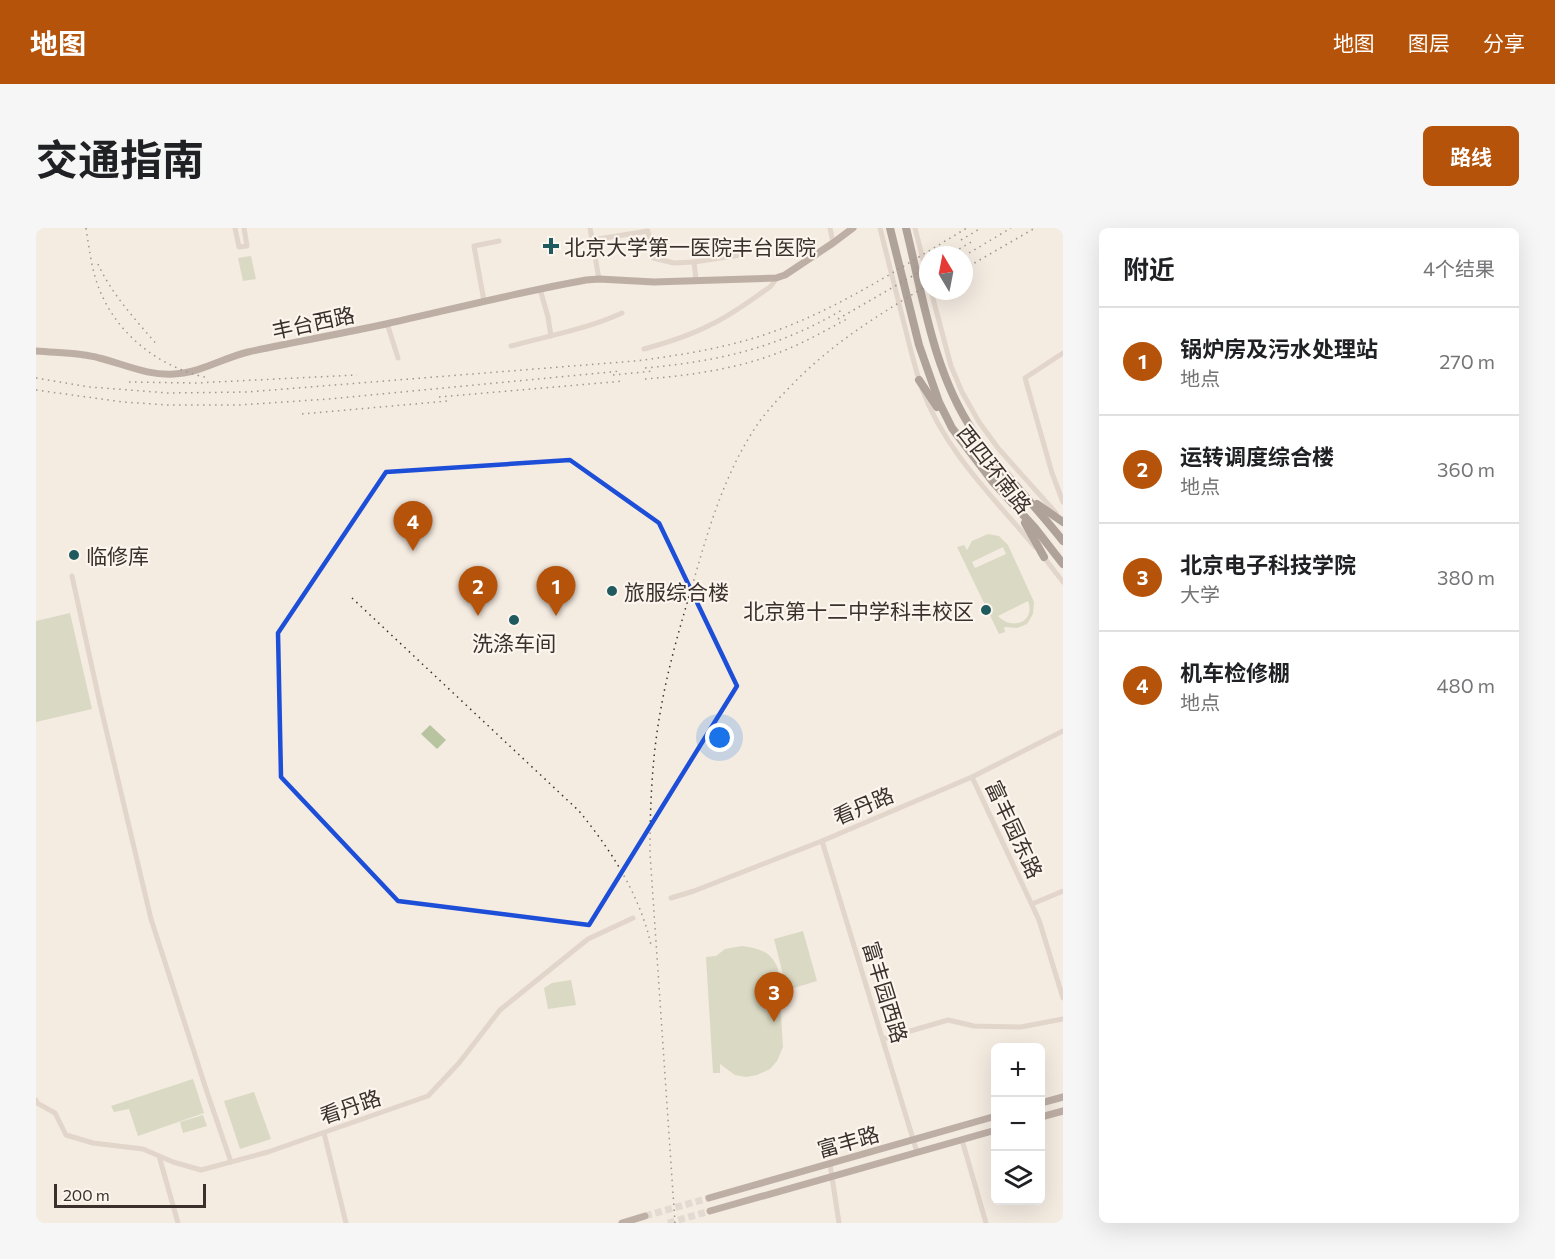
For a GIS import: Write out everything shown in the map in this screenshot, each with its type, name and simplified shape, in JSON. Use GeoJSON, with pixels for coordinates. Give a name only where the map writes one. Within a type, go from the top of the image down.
{"type":"FeatureCollection","features":[{"type":"Feature","properties":{"kind":"highway","name":"西四环南路"},"geometry":{"type":"LineString","coordinates":[[890,228],[919,345],[939,402],[952,428],[993,482],[1062,563]]}},
{"type":"Feature","properties":{"kind":"highway","name":"西四环南路"},"geometry":{"type":"LineString","coordinates":[[906,228],[933,342],[951,392],[972,431],[1063,541]]}},
{"type":"Feature","properties":{"kind":"highway"},"geometry":{"type":"LineString","coordinates":[[919,380],[952,428]]}},
{"type":"Feature","properties":{"kind":"highway"},"geometry":{"type":"LineString","coordinates":[[1029,499],[1063,522]]}},
{"type":"Feature","properties":{"kind":"highway"},"geometry":{"type":"LineString","coordinates":[[1018,510],[1044,557]]}},
{"type":"Feature","properties":{"kind":"main road"},"geometry":{"type":"LineString","coordinates":[[776,278],[833,243],[850,229],[860,228]]}},
{"type":"Feature","properties":{"kind":"main road","name":"丰台西路"},"geometry":{"type":"LineString","coordinates":[[36,351],[88,356],[133,369],[175,374],[247,352],[586,280],[654,282],[776,278]]}},
{"type":"Feature","properties":{"kind":"main road"},"geometry":{"type":"LineString","coordinates":[[1045,1102],[1063,1096]]}},
{"type":"Feature","properties":{"kind":"main road"},"geometry":{"type":"LineString","coordinates":[[1045,1117],[1063,1111]]}},
{"type":"Feature","properties":{"kind":"main road","name":"富丰路"},"geometry":{"type":"LineString","coordinates":[[709,1198],[991,1117]]}},
{"type":"Feature","properties":{"kind":"main road","name":"富丰路"},"geometry":{"type":"LineString","coordinates":[[710,1211],[991,1131]]}},
{"type":"Feature","properties":{"kind":"main road"},"geometry":{"type":"LineString","coordinates":[[622,1223],[645,1216]]}},
{"type":"Feature","properties":{"kind":"street"},"geometry":{"type":"LineString","coordinates":[[235,228],[238,247],[248,246],[244,228]]}},
{"type":"Feature","properties":{"kind":"street"},"geometry":{"type":"LineString","coordinates":[[590,228],[599,279]]}},
{"type":"Feature","properties":{"kind":"street"},"geometry":{"type":"LineString","coordinates":[[830,228],[833,243]]}},
{"type":"Feature","properties":{"kind":"street","name":"西四环南路"},"geometry":{"type":"LineString","coordinates":[[880,228],[912,355],[927,402],[963,464],[1063,582]]}},
{"type":"Feature","properties":{"kind":"street"},"geometry":{"type":"LineString","coordinates":[[915,228],[920,246]]}},
{"type":"Feature","properties":{"kind":"street"},"geometry":{"type":"LineString","coordinates":[[592,240],[648,231],[653,258],[674,263],[740,255]]}},
{"type":"Feature","properties":{"kind":"street"},"geometry":{"type":"LineString","coordinates":[[484,301],[474,246],[499,241]]}},
{"type":"Feature","properties":{"kind":"street"},"geometry":{"type":"LineString","coordinates":[[693,262],[696,280]]}},
{"type":"Feature","properties":{"kind":"street"},"geometry":{"type":"LineString","coordinates":[[644,349],[711,325],[770,287],[776,278]]}},
{"type":"Feature","properties":{"kind":"street"},"geometry":{"type":"LineString","coordinates":[[540,289],[551,336]]}},
{"type":"Feature","properties":{"kind":"street","name":"西四环南路"},"geometry":{"type":"LineString","coordinates":[[933,300],[951,366],[979,423],[1063,522]]}},
{"type":"Feature","properties":{"kind":"street"},"geometry":{"type":"LineString","coordinates":[[511,346],[608,319],[621,313]]}},
{"type":"Feature","properties":{"kind":"street"},"geometry":{"type":"LineString","coordinates":[[387,323],[398,358]]}},
{"type":"Feature","properties":{"kind":"street"},"geometry":{"type":"LineString","coordinates":[[1063,353],[1025,378],[1063,502]]}},
{"type":"Feature","properties":{"kind":"street"},"geometry":{"type":"LineString","coordinates":[[72,576],[151,919],[231,1162]]}},
{"type":"Feature","properties":{"kind":"street","name":"看丹路"},"geometry":{"type":"LineString","coordinates":[[671,898],[822,841],[972,777],[1063,731]]}},
{"type":"Feature","properties":{"kind":"street","name":"富丰园东路"},"geometry":{"type":"LineString","coordinates":[[972,777],[1039,920],[1063,998]]}},
{"type":"Feature","properties":{"kind":"street","name":"富丰园西路"},"geometry":{"type":"LineString","coordinates":[[822,841],[917,1152]]}},
{"type":"Feature","properties":{"kind":"street"},"geometry":{"type":"LineString","coordinates":[[1032,904],[1063,891]]}},
{"type":"Feature","properties":{"kind":"street","name":"看丹路"},"geometry":{"type":"LineString","coordinates":[[36,1100],[37,1103],[55,1113],[66,1135],[93,1143],[143,1149],[173,1162],[201,1170],[268,1152],[428,1096],[459,1063],[500,1010],[588,939],[633,918]]}},
{"type":"Feature","properties":{"kind":"street"},"geometry":{"type":"LineString","coordinates":[[883,1039],[948,1020],[974,1026],[1021,1027],[1063,1019]]}},
{"type":"Feature","properties":{"kind":"street"},"geometry":{"type":"LineString","coordinates":[[324,1132],[345,1223]]}},
{"type":"Feature","properties":{"kind":"street"},"geometry":{"type":"LineString","coordinates":[[962,1140],[986,1223]]}},
{"type":"Feature","properties":{"kind":"street"},"geometry":{"type":"LineString","coordinates":[[159,1156],[178,1223]]}},
{"type":"Feature","properties":{"kind":"street"},"geometry":{"type":"LineString","coordinates":[[830,1164],[839,1223]]}},
{"type":"Feature","properties":{"kind":"highlighted area"},"geometry":{"type":"Polygon","coordinates":[[[570,460],[659,523],[737,686],[589,925],[398,901],[281,777],[278,633],[386,472],[570,460]]]}},
{"type":"Feature","properties":{"kind":"green space"},"geometry":{"type":"Polygon","coordinates":[[[251,256],[256,279],[243,281],[238,258],[251,256]]]}},
{"type":"Feature","properties":{"kind":"green space"},"geometry":{"type":"Polygon","coordinates":[[[988,534],[999,536],[1008,545],[1034,602],[1033,614],[1027,624],[1017,628],[1004,627],[1005,632],[999,634],[957,547],[964,545],[967,550],[972,541],[988,534]],[[1003,547],[972,562],[975,568],[1006,554],[1003,547]],[[1028,601],[998,616],[1010,623],[1021,622],[1029,614],[1028,601]]]}},
{"type":"Feature","properties":{"kind":"green space"},"geometry":{"type":"Polygon","coordinates":[[[70,613],[92,709],[36,722],[36,621],[70,613]]]}},
{"type":"Feature","properties":{"kind":"green space"},"geometry":{"type":"Polygon","coordinates":[[[430,725],[446,740],[437,749],[421,734],[430,725]]]}},
{"type":"Feature","properties":{"kind":"green space"},"geometry":{"type":"Polygon","coordinates":[[[803,931],[817,981],[787,990],[774,939],[803,931]]]}},
{"type":"Feature","properties":{"kind":"green space"},"geometry":{"type":"Polygon","coordinates":[[[742,946],[764,952],[772,958],[778,969],[783,1047],[777,1061],[770,1069],[746,1077],[735,1075],[720,1064],[720,1073],[713,1073],[706,957],[716,956],[725,949],[742,946]]]}},
{"type":"Feature","properties":{"kind":"green space"},"geometry":{"type":"Polygon","coordinates":[[[571,980],[576,1005],[548,1009],[544,988],[552,983],[571,980]]]}},
{"type":"Feature","properties":{"kind":"green space"},"geometry":{"type":"Polygon","coordinates":[[[193,1079],[204,1113],[138,1136],[129,1109],[114,1112],[111,1106],[193,1079]]]}},
{"type":"Feature","properties":{"kind":"green space"},"geometry":{"type":"Polygon","coordinates":[[[254,1092],[271,1139],[240,1149],[224,1101],[254,1092]]]}},
{"type":"Feature","properties":{"kind":"green space"},"geometry":{"type":"Polygon","coordinates":[[[203,1115],[207,1126],[183,1133],[180,1122],[203,1115]]]}},
{"type":"Feature","properties":{"kind":"tunnel"},"geometry":{"type":"LineString","coordinates":[[645,1216],[709,1198]]}},
{"type":"Feature","properties":{"kind":"tunnel"},"geometry":{"type":"LineString","coordinates":[[668,1223],[710,1211]]}},
{"type":"Feature","properties":{"kind":"railway"},"geometry":{"type":"LineString","coordinates":[[86,228],[97,283],[115,318],[141,346],[156,357],[173,366],[209,378]]}},
{"type":"Feature","properties":{"kind":"railway"},"geometry":{"type":"LineString","coordinates":[[36,378],[90,387],[168,393],[247,392],[635,361],[671,356],[743,341],[803,320],[875,283],[967,228]]}},
{"type":"Feature","properties":{"kind":"railway"},"geometry":{"type":"LineString","coordinates":[[961,240],[981,228]]}},
{"type":"Feature","properties":{"kind":"railway"},"geometry":{"type":"LineString","coordinates":[[973,251],[1011,228]]}},
{"type":"Feature","properties":{"kind":"railway"},"geometry":{"type":"LineString","coordinates":[[973,264],[1035,228]]}},
{"type":"Feature","properties":{"kind":"railway"},"geometry":{"type":"LineString","coordinates":[[964,246],[971,242]]}},
{"type":"Feature","properties":{"kind":"railway"},"geometry":{"type":"LineString","coordinates":[[98,264],[117,297],[158,346]]}},
{"type":"Feature","properties":{"kind":"railway"},"geometry":{"type":"LineString","coordinates":[[838,319],[919,272]]}},
{"type":"Feature","properties":{"kind":"railway"},"geometry":{"type":"LineString","coordinates":[[675,1223],[650,853],[655,744],[664,691],[676,642],[707,534],[722,494],[739,455],[762,418],[802,375],[836,346],[871,320],[919,291]]}},
{"type":"Feature","properties":{"kind":"railway"},"geometry":{"type":"LineString","coordinates":[[645,368],[723,357],[747,351],[794,334],[842,310]]}},
{"type":"Feature","properties":{"kind":"railway"},"geometry":{"type":"LineString","coordinates":[[645,379],[701,373],[755,361],[797,345],[847,319]]}},
{"type":"Feature","properties":{"kind":"railway"},"geometry":{"type":"LineString","coordinates":[[36,390],[123,402],[168,405],[239,405],[329,399],[621,371]]}},
{"type":"Feature","properties":{"kind":"railway"},"geometry":{"type":"LineString","coordinates":[[613,375],[654,371]]}},
{"type":"Feature","properties":{"kind":"railway"},"geometry":{"type":"LineString","coordinates":[[129,382],[195,383],[357,375]]}},
{"type":"Feature","properties":{"kind":"railway"},"geometry":{"type":"LineString","coordinates":[[439,397],[624,381]]}},
{"type":"Feature","properties":{"kind":"railway"},"geometry":{"type":"LineString","coordinates":[[302,414],[448,401]]}},
{"type":"Feature","properties":{"kind":"railway"},"geometry":{"type":"LineString","coordinates":[[352,598],[579,811],[623,874],[640,908],[651,945]]}},
{"type":"Feature","properties":{"kind":"place","name":"北京大学第一医院丰台医院"},"geometry":{"type":"Point","coordinates":[551,246]}},
{"type":"Feature","properties":{"kind":"place","name":"机车检修棚"},"geometry":{"type":"Point","coordinates":[413,551]}},
{"type":"Feature","properties":{"kind":"place","name":"临修库"},"geometry":{"type":"Point","coordinates":[74,555]}},
{"type":"Feature","properties":{"kind":"place","name":"旅服综合楼"},"geometry":{"type":"Point","coordinates":[612,591]}},
{"type":"Feature","properties":{"kind":"place","name":"北京第十二中学科丰校区"},"geometry":{"type":"Point","coordinates":[986,610]}},
{"type":"Feature","properties":{"kind":"place","name":"运转调度综合楼"},"geometry":{"type":"Point","coordinates":[478,616]}},
{"type":"Feature","properties":{"kind":"place","name":"锅炉房及污水处理站"},"geometry":{"type":"Point","coordinates":[556,616]}},
{"type":"Feature","properties":{"kind":"place","name":"洗涤车间"},"geometry":{"type":"Point","coordinates":[514,620]}},
{"type":"Feature","properties":{"kind":"place","name":"北京电子科技学院"},"geometry":{"type":"Point","coordinates":[774,1022]}}]}
